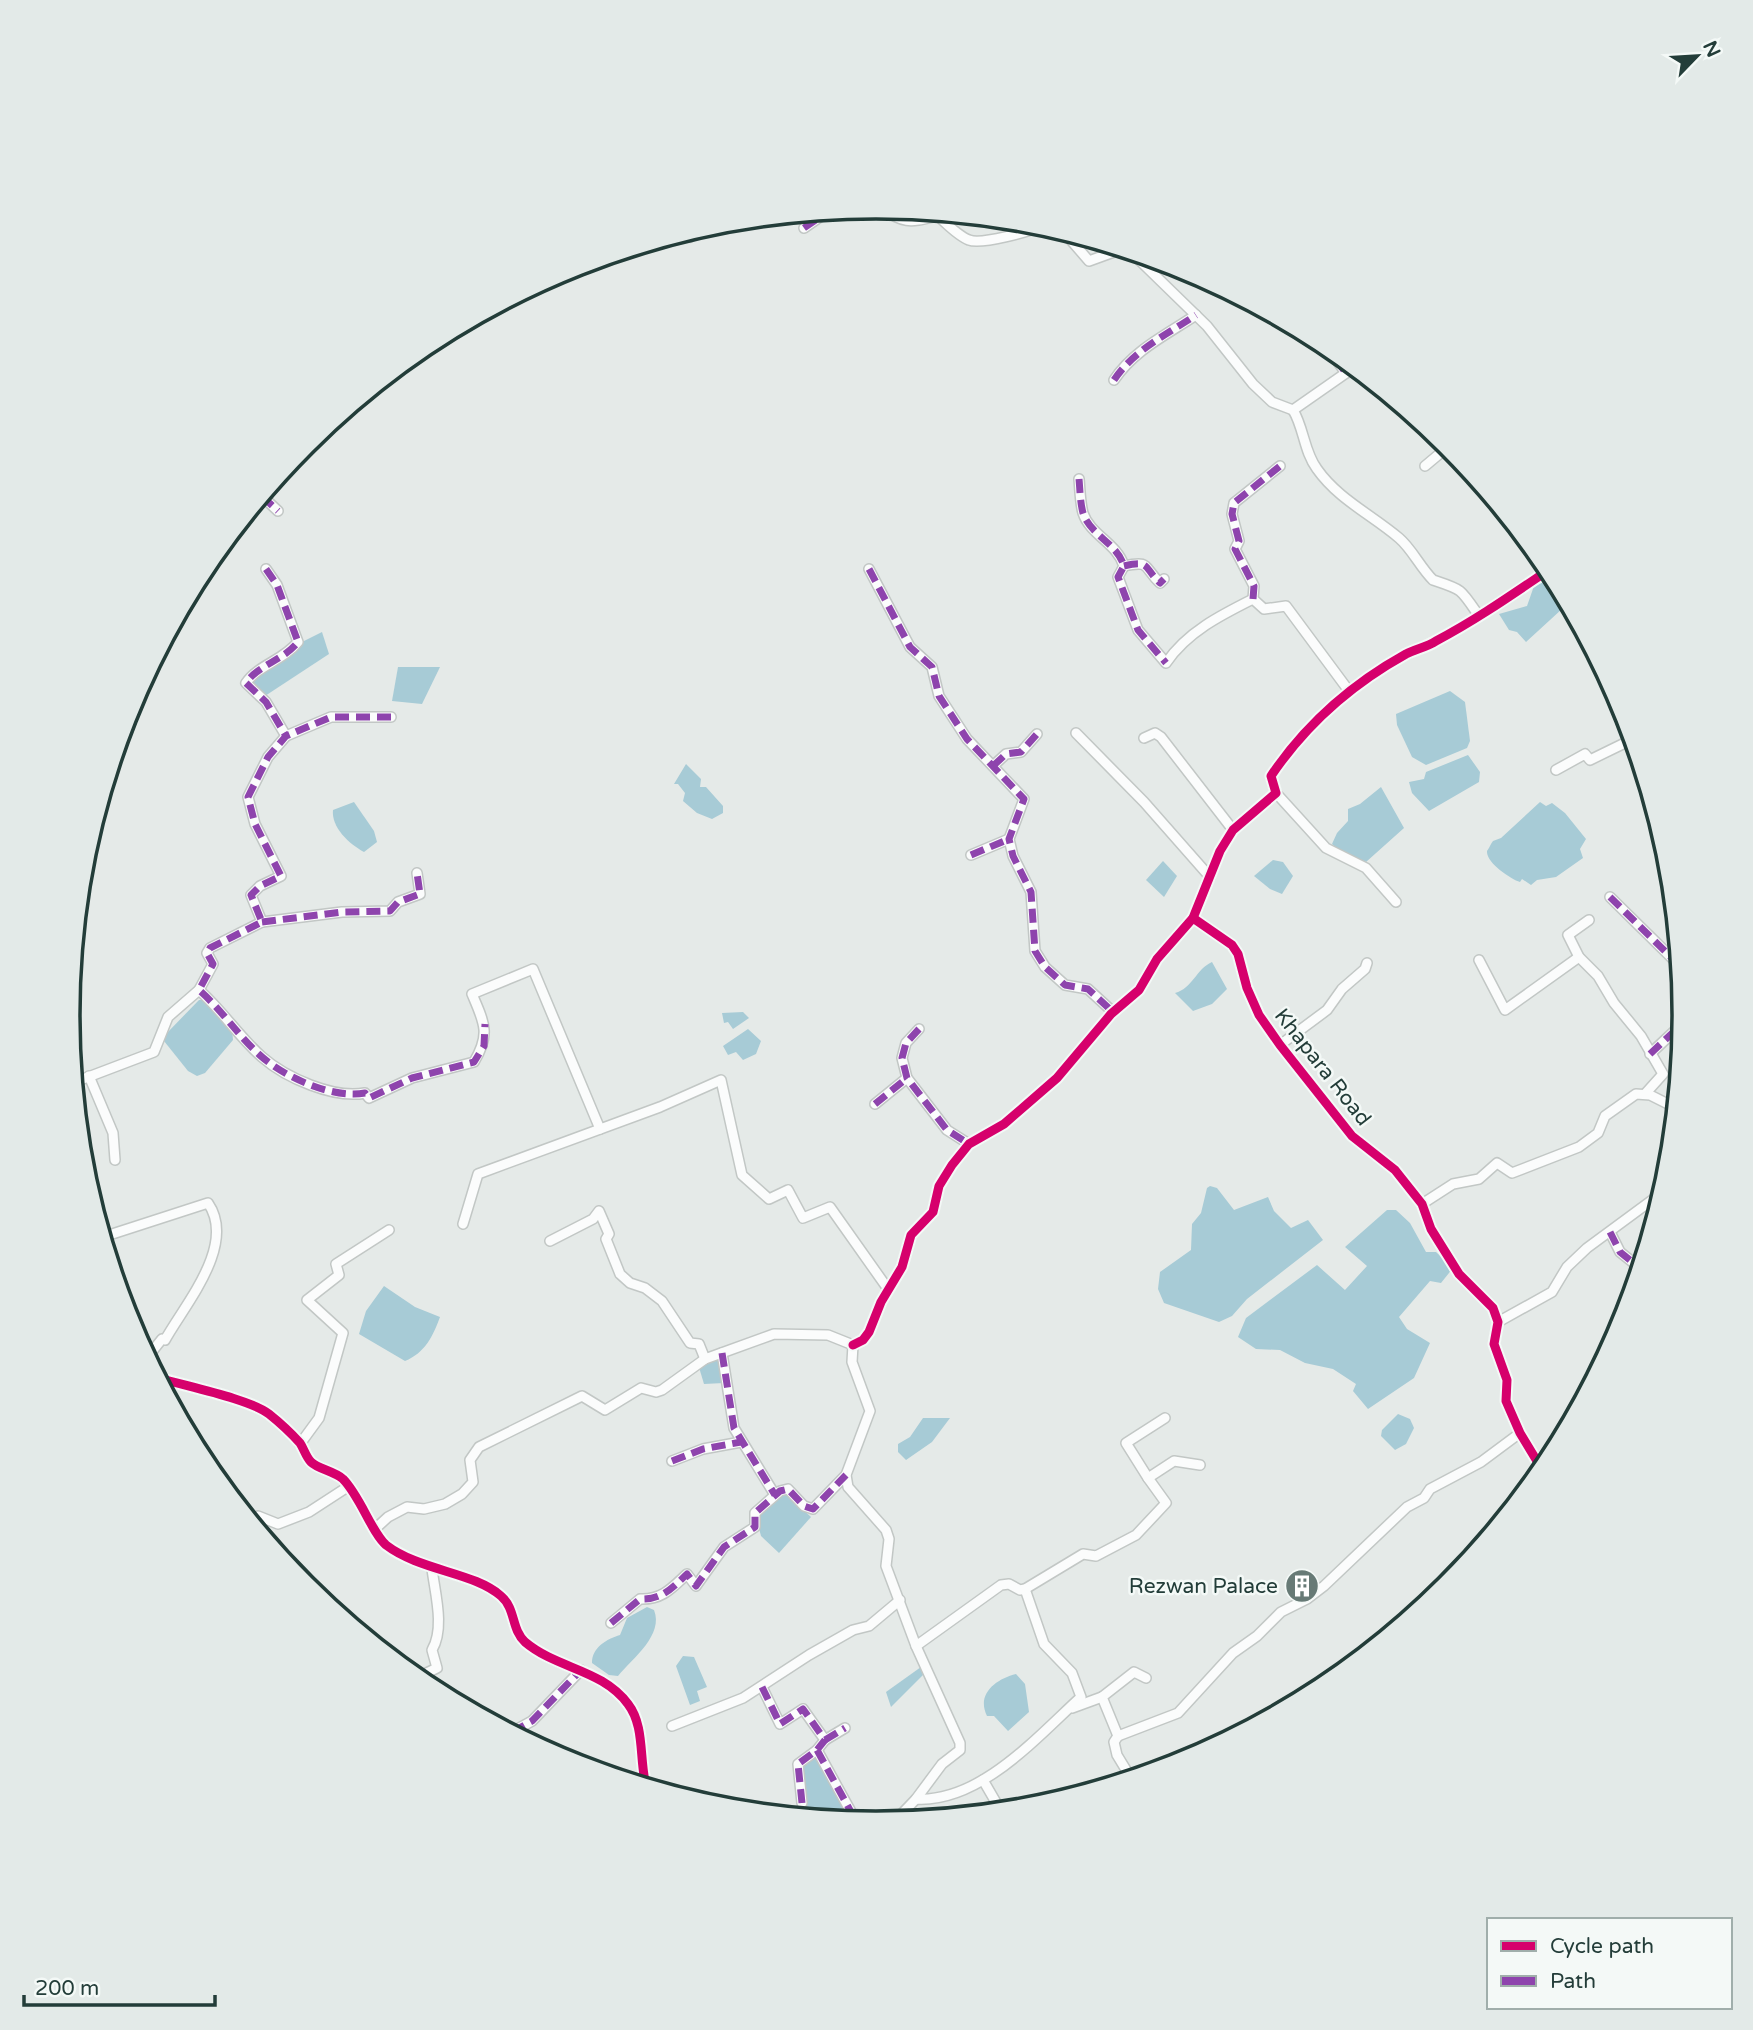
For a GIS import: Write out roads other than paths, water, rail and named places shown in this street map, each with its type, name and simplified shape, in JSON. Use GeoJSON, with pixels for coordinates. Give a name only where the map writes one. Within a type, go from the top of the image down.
{"type":"FeatureCollection","features":[{"type":"Feature","properties":{"kind":"street"},"geometry":{"type":"LineString","coordinates":[[898,220],[919,221]]}},
{"type":"Feature","properties":{"kind":"street"},"geometry":{"type":"LineString","coordinates":[[804,228],[812,222]]}},
{"type":"Feature","properties":{"kind":"street"},"geometry":{"type":"LineString","coordinates":[[946,223],[967,240],[977,242],[1023,233]]}},
{"type":"Feature","properties":{"kind":"street"},"geometry":{"type":"LineString","coordinates":[[1074,244],[1089,261],[1109,254]]}},
{"type":"Feature","properties":{"kind":"street"},"geometry":{"type":"LineString","coordinates":[[1146,266],[1196,315],[1253,384],[1272,402],[1293,410],[1304,433],[1314,466],[1324,480],[1360,511],[1398,537],[1433,580],[1446,582],[1462,590],[1479,616]]}},
{"type":"Feature","properties":{"kind":"street"},"geometry":{"type":"LineString","coordinates":[[1114,380],[1124,365],[1144,349],[1196,315]]}},
{"type":"Feature","properties":{"kind":"street"},"geometry":{"type":"LineString","coordinates":[[1293,410],[1346,373]]}},
{"type":"Feature","properties":{"kind":"street"},"geometry":{"type":"LineString","coordinates":[[1425,467],[1440,453]]}},
{"type":"Feature","properties":{"kind":"street"},"geometry":{"type":"LineString","coordinates":[[1253,599],[1254,586],[1235,550],[1239,541],[1232,514],[1234,503],[1280,466]]}},
{"type":"Feature","properties":{"kind":"street"},"geometry":{"type":"LineString","coordinates":[[1079,479],[1083,514],[1119,552],[1124,566],[1118,578],[1138,630],[1166,663],[1189,637],[1226,612],[1253,599]]}},
{"type":"Feature","properties":{"kind":"street"},"geometry":{"type":"LineString","coordinates":[[268,502],[278,511]]}},
{"type":"Feature","properties":{"kind":"street"},"geometry":{"type":"LineString","coordinates":[[1124,566],[1139,562],[1147,565],[1160,583],[1164,579]]}},
{"type":"Feature","properties":{"kind":"street"},"geometry":{"type":"LineString","coordinates":[[265,569],[277,585],[298,642],[290,651],[251,676],[246,683],[266,702],[286,736]]}},
{"type":"Feature","properties":{"kind":"street"},"geometry":{"type":"LineString","coordinates":[[869,569],[910,647],[932,667],[939,696],[967,739],[1024,799],[1009,839],[1013,856],[1031,892],[1035,951],[1045,967],[1065,985],[1088,989],[1113,1012]]}},
{"type":"Feature","properties":{"kind":"street"},"geometry":{"type":"LineString","coordinates":[[1396,902],[1366,868],[1326,848],[1276,793],[1272,776],[1323,713],[1349,691],[1408,653],[1434,643],[1479,616],[1540,576]]}},
{"type":"Feature","properties":{"kind":"street"},"geometry":{"type":"LineString","coordinates":[[1253,599],[1264,609],[1286,606],[1349,691]]}},
{"type":"Feature","properties":{"kind":"street"},"geometry":{"type":"LineString","coordinates":[[262,922],[251,895],[260,886],[281,876],[256,824],[248,797],[268,757],[286,736],[331,717],[391,717]]}},
{"type":"Feature","properties":{"kind":"street"},"geometry":{"type":"LineString","coordinates":[[1076,733],[1144,802],[1210,877]]}},
{"type":"Feature","properties":{"kind":"street"},"geometry":{"type":"LineString","coordinates":[[1144,738],[1155,733],[1161,737],[1233,830]]}},
{"type":"Feature","properties":{"kind":"street"},"geometry":{"type":"LineString","coordinates":[[993,766],[1006,754],[1021,752],[1037,734]]}},
{"type":"Feature","properties":{"kind":"street"},"geometry":{"type":"LineString","coordinates":[[1556,770],[1586,754],[1590,760],[1624,743]]}},
{"type":"Feature","properties":{"kind":"street"},"geometry":{"type":"LineString","coordinates":[[376,1528],[388,1517],[407,1507],[433,1508],[462,1494],[473,1482],[471,1457],[479,1447],[582,1396],[606,1410],[641,1388],[656,1392],[662,1390],[705,1359],[774,1335],[828,1335],[853,1345],[863,1340],[902,1267],[911,1235],[933,1212],[939,1186],[969,1144],[1004,1124],[1057,1078],[1113,1012],[1139,990],[1157,959],[1193,918],[1233,830],[1276,793]]}},
{"type":"Feature","properties":{"kind":"street"},"geometry":{"type":"LineString","coordinates":[[971,855],[1009,839]]}},
{"type":"Feature","properties":{"kind":"street"},"geometry":{"type":"LineString","coordinates":[[83,1079],[154,1052],[168,1017],[199,990],[213,964],[207,953],[210,948],[262,922],[342,912],[390,911],[398,902],[420,894],[417,873]]}},
{"type":"Feature","properties":{"kind":"street"},"geometry":{"type":"LineString","coordinates":[[1610,897],[1670,957]]}},
{"type":"Feature","properties":{"kind":"street","name":"Khapara Road"},"geometry":{"type":"LineString","coordinates":[[1193,918],[1224,938],[1238,954],[1247,988],[1259,1015],[1280,1045],[1352,1136],[1395,1170],[1422,1204],[1431,1229],[1459,1274],[1493,1308],[1498,1322]]}},
{"type":"Feature","properties":{"kind":"street"},"geometry":{"type":"LineString","coordinates":[[1422,1204],[1453,1184],[1479,1179],[1497,1163],[1512,1173],[1580,1147],[1598,1133],[1605,1116],[1626,1098],[1645,1094],[1663,1077],[1642,1036],[1614,1003],[1598,976],[1579,957],[1568,935],[1589,920]]}},
{"type":"Feature","properties":{"kind":"street"},"geometry":{"type":"LineString","coordinates":[[1479,960],[1505,1010],[1579,957]]}},
{"type":"Feature","properties":{"kind":"street"},"geometry":{"type":"LineString","coordinates":[[1280,1045],[1327,1010],[1342,989],[1365,969],[1367,962]]}},
{"type":"Feature","properties":{"kind":"street"},"geometry":{"type":"LineString","coordinates":[[199,990],[262,1057],[306,1083],[350,1096],[365,1093],[369,1098],[412,1077],[474,1062],[484,1046],[485,1024],[472,994],[533,969],[600,1129]]}},
{"type":"Feature","properties":{"kind":"street"},"geometry":{"type":"LineString","coordinates":[[919,1030],[906,1043],[902,1058],[907,1078],[947,1130],[969,1144]]}},
{"type":"Feature","properties":{"kind":"street"},"geometry":{"type":"LineString","coordinates":[[1650,1054],[1672,1034]]}},
{"type":"Feature","properties":{"kind":"street"},"geometry":{"type":"LineString","coordinates":[[89,1076],[113,1133],[115,1160]]}},
{"type":"Feature","properties":{"kind":"street"},"geometry":{"type":"LineString","coordinates":[[875,1104],[907,1078]]}},
{"type":"Feature","properties":{"kind":"street"},"geometry":{"type":"LineString","coordinates":[[463,1224],[478,1174],[721,1080],[743,1175],[769,1199],[788,1190],[803,1218],[831,1207],[888,1289]]}},
{"type":"Feature","properties":{"kind":"street"},"geometry":{"type":"LineString","coordinates":[[1645,1094],[1667,1104]]}},
{"type":"Feature","properties":{"kind":"street"},"geometry":{"type":"LineString","coordinates":[[1536,1460],[1520,1433],[1506,1401],[1507,1380],[1494,1344],[1498,1322],[1552,1292],[1567,1267],[1649,1202]]}},
{"type":"Feature","properties":{"kind":"street"},"geometry":{"type":"LineString","coordinates":[[112,1233],[208,1203],[212,1208],[216,1233],[212,1265],[165,1340],[162,1339],[154,1349]]}},
{"type":"Feature","properties":{"kind":"street"},"geometry":{"type":"LineString","coordinates":[[550,1241],[593,1219],[599,1212],[609,1234],[606,1239],[620,1275],[630,1283],[645,1287],[662,1301],[691,1343],[699,1344],[705,1359]]}},
{"type":"Feature","properties":{"kind":"street"},"geometry":{"type":"LineString","coordinates":[[300,1444],[319,1418],[343,1333],[307,1300],[339,1275],[336,1264],[388,1230]]}},
{"type":"Feature","properties":{"kind":"street"},"geometry":{"type":"LineString","coordinates":[[1610,1232],[1620,1252],[1633,1262]]}},
{"type":"Feature","properties":{"kind":"street"},"geometry":{"type":"LineString","coordinates":[[611,1623],[640,1599],[654,1600],[663,1596],[687,1574],[696,1586],[724,1547],[755,1527],[755,1513],[775,1495],[788,1489],[804,1506],[813,1509],[846,1475],[870,1411],[852,1362],[853,1345]]}},
{"type":"Feature","properties":{"kind":"street"},"geometry":{"type":"LineString","coordinates":[[722,1353],[734,1428],[775,1495]]}},
{"type":"Feature","properties":{"kind":"street"},"geometry":{"type":"LineString","coordinates":[[171,1382],[266,1412],[300,1444],[311,1463],[341,1477],[384,1543],[420,1565],[478,1584],[501,1596],[512,1611],[514,1627],[523,1640],[558,1664],[581,1670],[607,1684],[630,1707],[640,1735],[645,1776]]}},
{"type":"Feature","properties":{"kind":"street"},"geometry":{"type":"LineString","coordinates":[[916,1646],[1001,1585],[1009,1584],[1020,1590],[1025,1589],[1083,1554],[1096,1556],[1136,1535],[1152,1521],[1166,1503],[1126,1443],[1166,1418]]}},
{"type":"Feature","properties":{"kind":"street"},"geometry":{"type":"LineString","coordinates":[[1127,1771],[1117,1755],[1114,1742],[1118,1736],[1178,1713],[1233,1653],[1257,1636],[1281,1612],[1307,1599],[1324,1586],[1407,1507],[1423,1498],[1430,1489],[1481,1462],[1520,1433]]}},
{"type":"Feature","properties":{"kind":"street"},"geometry":{"type":"LineString","coordinates":[[672,1461],[703,1449],[741,1442]]}},
{"type":"Feature","properties":{"kind":"street"},"geometry":{"type":"LineString","coordinates":[[1147,1478],[1174,1461],[1200,1465]]}},
{"type":"Feature","properties":{"kind":"street"},"geometry":{"type":"LineString","coordinates":[[846,1475],[848,1487],[886,1530],[889,1539],[886,1566],[916,1646],[960,1743],[960,1750],[942,1764],[906,1810]]}},
{"type":"Feature","properties":{"kind":"street"},"geometry":{"type":"LineString","coordinates":[[258,1516],[278,1524],[296,1518],[349,1486]]}},
{"type":"Feature","properties":{"kind":"street"},"geometry":{"type":"LineString","coordinates":[[427,1672],[436,1668],[432,1650],[436,1644],[438,1610],[432,1569]]}},
{"type":"Feature","properties":{"kind":"street"},"geometry":{"type":"LineString","coordinates":[[916,1799],[933,1800],[983,1780],[1022,1751],[1081,1697],[1072,1673],[1044,1644],[1025,1589]]}},
{"type":"Feature","properties":{"kind":"street"},"geometry":{"type":"LineString","coordinates":[[672,1726],[743,1698],[809,1655],[853,1630],[869,1626],[900,1600]]}},
{"type":"Feature","properties":{"kind":"street"},"geometry":{"type":"LineString","coordinates":[[521,1727],[532,1721],[581,1670]]}},
{"type":"Feature","properties":{"kind":"street"},"geometry":{"type":"LineString","coordinates":[[1067,1710],[1102,1697],[1134,1672],[1146,1678]]}},
{"type":"Feature","properties":{"kind":"street"},"geometry":{"type":"LineString","coordinates":[[762,1687],[780,1724],[803,1709],[825,1740]]}},
{"type":"Feature","properties":{"kind":"street"},"geometry":{"type":"LineString","coordinates":[[1102,1697],[1118,1736]]}},
{"type":"Feature","properties":{"kind":"street"},"geometry":{"type":"LineString","coordinates":[[802,1803],[798,1764],[817,1750],[825,1740],[845,1728]]}},
{"type":"Feature","properties":{"kind":"street"},"geometry":{"type":"LineString","coordinates":[[817,1750],[850,1810]]}},
{"type":"Feature","properties":{"kind":"street"},"geometry":{"type":"LineString","coordinates":[[983,1780],[996,1802]]}},
{"type":"Feature","properties":{"kind":"water"},"geometry":{"type":"Polygon","coordinates":[[[1544,582],[1561,610],[1526,642],[1517,632],[1509,630],[1499,614],[1527,606],[1534,586],[1544,582]]]}},
{"type":"Feature","properties":{"kind":"water"},"geometry":{"type":"Polygon","coordinates":[[[322,632],[329,654],[265,696],[252,681],[300,643],[322,632]]]}},
{"type":"Feature","properties":{"kind":"water"},"geometry":{"type":"Polygon","coordinates":[[[398,667],[440,667],[422,704],[392,701],[398,667]]]}},
{"type":"Feature","properties":{"kind":"water"},"geometry":{"type":"Polygon","coordinates":[[[1450,691],[1465,702],[1470,741],[1467,748],[1426,765],[1412,757],[1397,725],[1396,714],[1450,691]]]}},
{"type":"Feature","properties":{"kind":"water"},"geometry":{"type":"Polygon","coordinates":[[[1468,755],[1480,772],[1479,782],[1429,811],[1412,793],[1409,782],[1424,779],[1426,772],[1468,755]]]}},
{"type":"Feature","properties":{"kind":"water"},"geometry":{"type":"Polygon","coordinates":[[[686,764],[701,779],[700,787],[706,787],[723,806],[723,813],[712,819],[697,813],[683,801],[685,793],[678,784],[674,784],[686,764]]]}},
{"type":"Feature","properties":{"kind":"water"},"geometry":{"type":"Polygon","coordinates":[[[1381,787],[1404,828],[1366,862],[1332,844],[1337,833],[1348,821],[1348,809],[1360,804],[1381,787]]]}},
{"type":"Feature","properties":{"kind":"water"},"geometry":{"type":"Polygon","coordinates":[[[354,802],[374,831],[377,842],[364,852],[342,834],[333,816],[333,810],[354,802]]]}},
{"type":"Feature","properties":{"kind":"water"},"geometry":{"type":"Polygon","coordinates":[[[1540,802],[1546,806],[1552,803],[1565,813],[1586,839],[1580,849],[1583,858],[1556,877],[1537,880],[1531,885],[1500,870],[1490,860],[1487,851],[1493,841],[1501,838],[1540,802]]]}},
{"type":"Feature","properties":{"kind":"water"},"geometry":{"type":"Polygon","coordinates":[[[1273,860],[1283,862],[1293,876],[1282,894],[1270,889],[1254,876],[1273,860]]]}},
{"type":"Feature","properties":{"kind":"water"},"geometry":{"type":"Polygon","coordinates":[[[1163,861],[1177,876],[1164,897],[1146,880],[1163,861]]]}},
{"type":"Feature","properties":{"kind":"water"},"geometry":{"type":"Polygon","coordinates":[[[1212,962],[1227,989],[1212,1004],[1193,1011],[1175,993],[1186,987],[1212,962]]]}},
{"type":"Feature","properties":{"kind":"water"},"geometry":{"type":"Polygon","coordinates":[[[199,1000],[205,1000],[232,1029],[233,1040],[205,1073],[197,1076],[188,1071],[164,1041],[166,1034],[199,1000]]]}},
{"type":"Feature","properties":{"kind":"water"},"geometry":{"type":"Polygon","coordinates":[[[743,1012],[749,1018],[733,1029],[728,1022],[724,1023],[722,1013],[743,1012]]]}},
{"type":"Feature","properties":{"kind":"water"},"geometry":{"type":"Polygon","coordinates":[[[748,1029],[761,1041],[756,1054],[743,1060],[736,1052],[728,1055],[723,1046],[748,1029]]]}},
{"type":"Feature","properties":{"kind":"water"},"geometry":{"type":"Polygon","coordinates":[[[1207,1188],[1217,1188],[1234,1210],[1268,1197],[1274,1211],[1291,1228],[1308,1220],[1323,1240],[1247,1299],[1232,1316],[1219,1322],[1164,1303],[1158,1289],[1160,1272],[1191,1250],[1192,1224],[1201,1213],[1207,1188]]]}},
{"type":"Feature","properties":{"kind":"water"},"geometry":{"type":"Polygon","coordinates":[[[1387,1210],[1396,1210],[1410,1223],[1426,1252],[1436,1252],[1453,1268],[1441,1283],[1430,1281],[1399,1317],[1407,1329],[1430,1343],[1414,1378],[1368,1409],[1353,1391],[1356,1384],[1333,1369],[1305,1363],[1280,1350],[1256,1349],[1238,1337],[1246,1318],[1317,1265],[1345,1290],[1367,1266],[1345,1247],[1387,1210]]]}},
{"type":"Feature","properties":{"kind":"water"},"geometry":{"type":"Polygon","coordinates":[[[384,1286],[415,1307],[440,1317],[427,1343],[412,1358],[405,1361],[359,1334],[366,1311],[384,1286]]]}},
{"type":"Feature","properties":{"kind":"water"},"geometry":{"type":"Polygon","coordinates":[[[717,1357],[724,1383],[704,1384],[698,1364],[717,1357]]]}},
{"type":"Feature","properties":{"kind":"water"},"geometry":{"type":"Polygon","coordinates":[[[1398,1414],[1410,1419],[1414,1428],[1406,1444],[1395,1450],[1381,1436],[1382,1430],[1398,1414]]]}},
{"type":"Feature","properties":{"kind":"water"},"geometry":{"type":"Polygon","coordinates":[[[923,1418],[950,1418],[932,1442],[906,1460],[898,1452],[898,1444],[910,1437],[923,1418]]]}},
{"type":"Feature","properties":{"kind":"water"},"geometry":{"type":"Polygon","coordinates":[[[783,1491],[811,1517],[779,1553],[761,1536],[756,1517],[783,1491]]]}},
{"type":"Feature","properties":{"kind":"water"},"geometry":{"type":"Polygon","coordinates":[[[647,1607],[654,1610],[655,1628],[645,1646],[618,1676],[609,1675],[592,1663],[597,1648],[605,1641],[620,1635],[627,1618],[647,1607]]]}},
{"type":"Feature","properties":{"kind":"water"},"geometry":{"type":"Polygon","coordinates":[[[683,1656],[694,1657],[707,1687],[697,1691],[700,1701],[690,1705],[676,1666],[683,1656]]]}},
{"type":"Feature","properties":{"kind":"water"},"geometry":{"type":"Polygon","coordinates":[[[921,1667],[924,1674],[891,1707],[886,1692],[921,1667]]]}},
{"type":"Feature","properties":{"kind":"water"},"geometry":{"type":"Polygon","coordinates":[[[1016,1674],[1025,1684],[1029,1712],[1008,1731],[994,1716],[987,1716],[984,1701],[986,1694],[995,1684],[1016,1674]]]}},
{"type":"Feature","properties":{"kind":"water"},"geometry":{"type":"Polygon","coordinates":[[[816,1752],[848,1810],[801,1807],[803,1803],[800,1766],[816,1752]]]}},
{"type":"Feature","properties":{"kind":"place","name":"Rezwan Palace"},"geometry":{"type":"Point","coordinates":[1302,1586]}}]}
